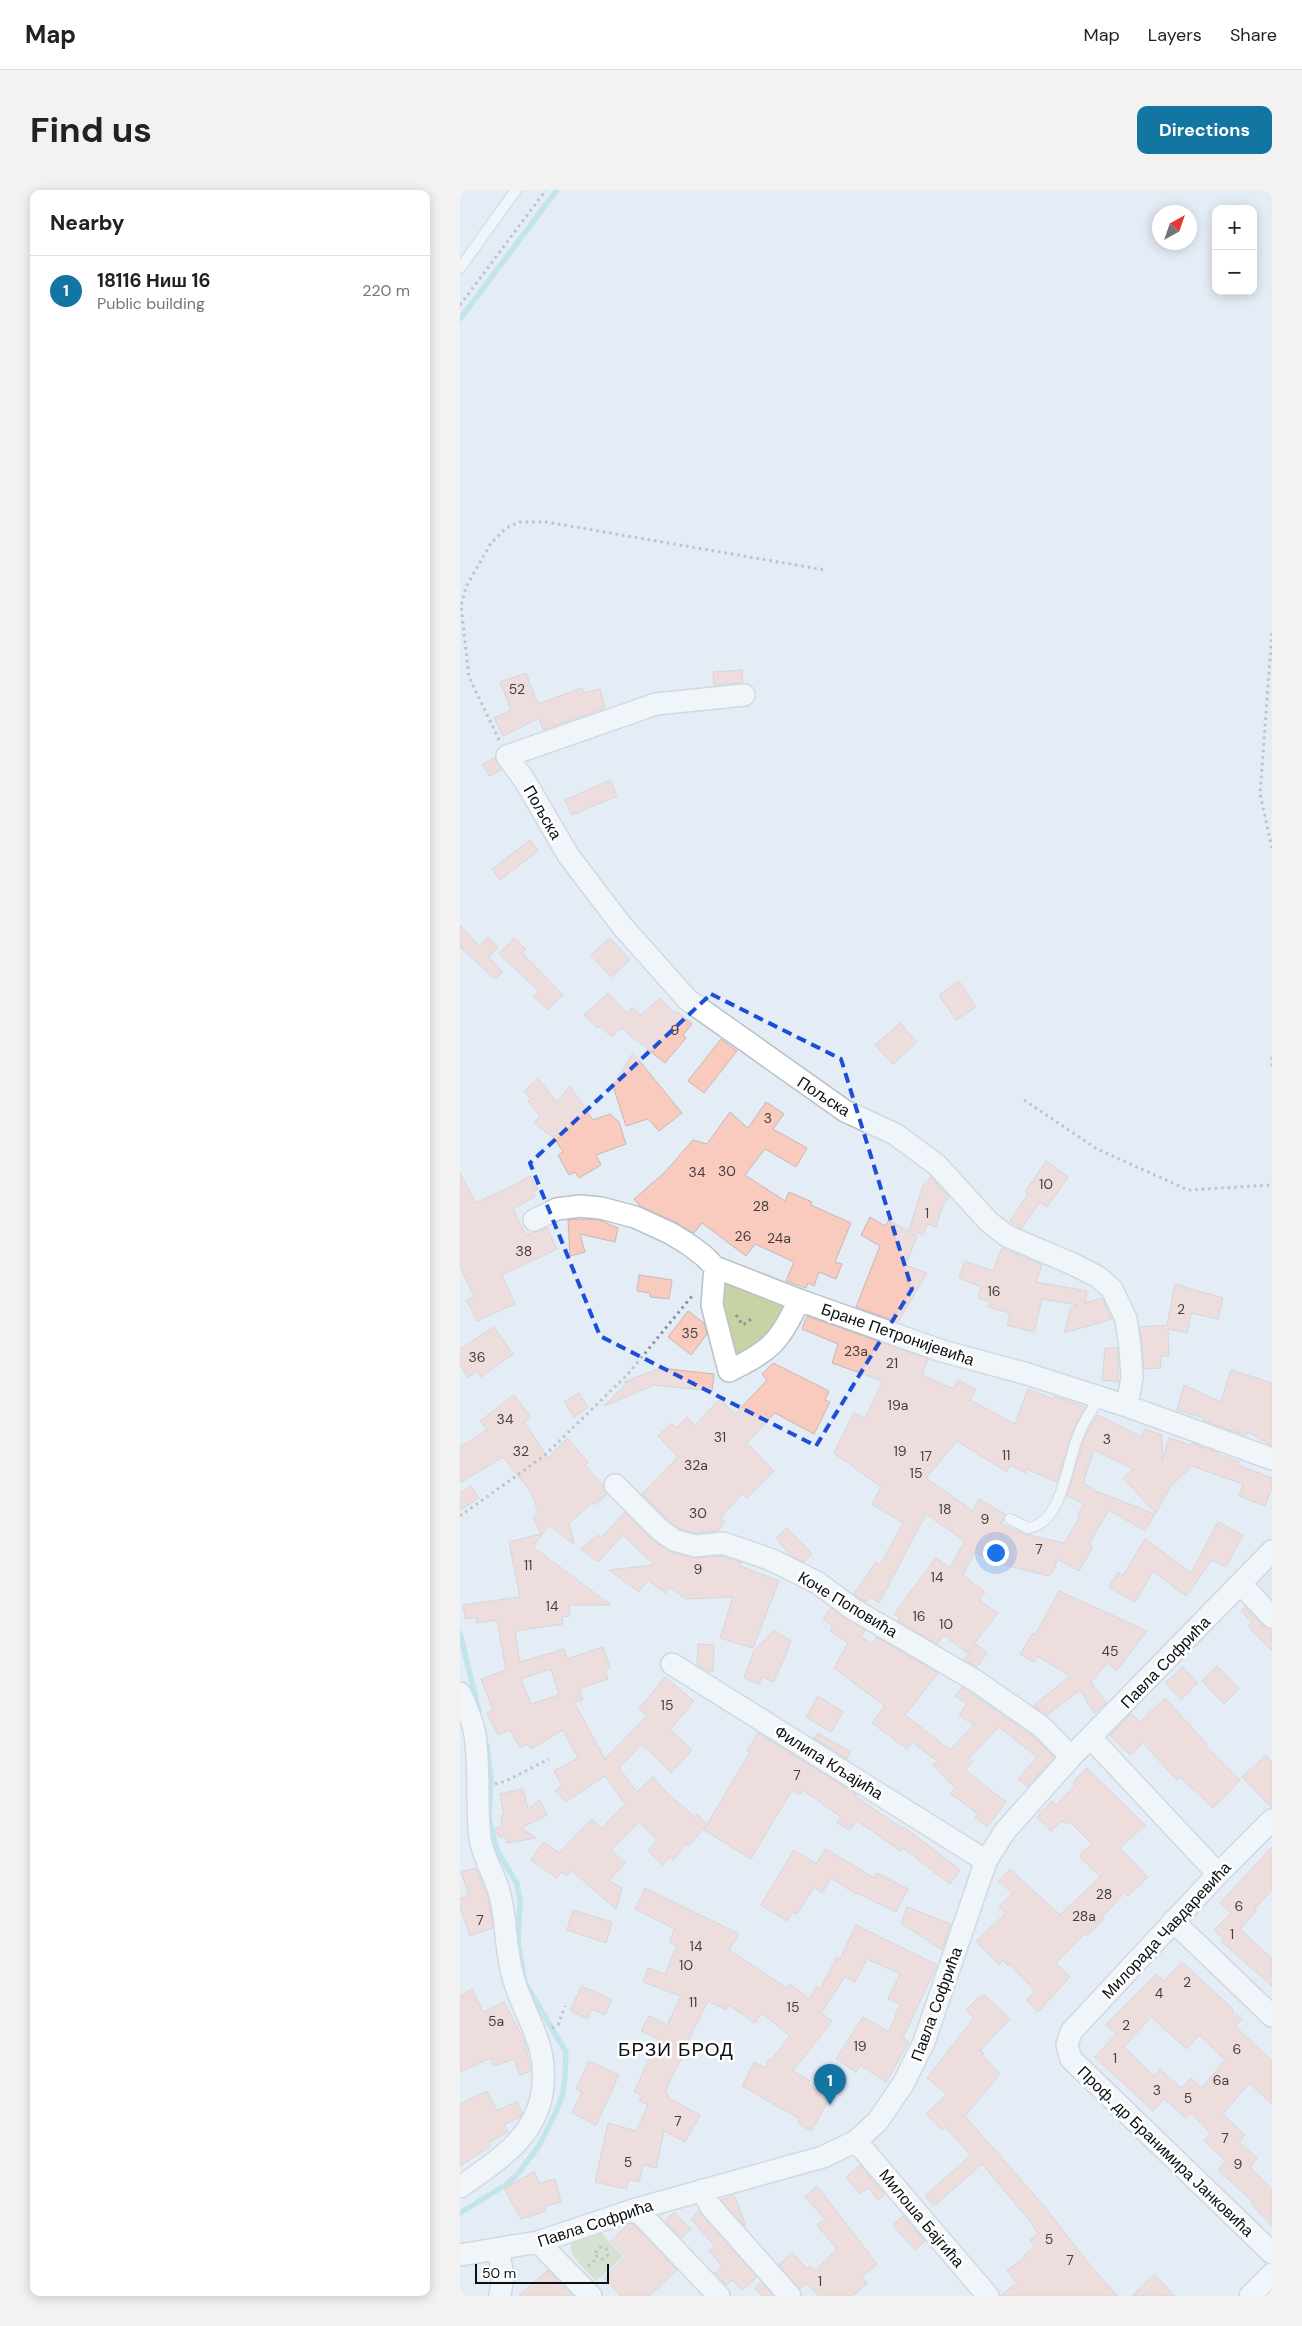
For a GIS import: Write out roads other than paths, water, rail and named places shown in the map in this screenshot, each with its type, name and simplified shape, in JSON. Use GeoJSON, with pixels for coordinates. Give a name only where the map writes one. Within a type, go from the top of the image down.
{"type":"FeatureCollection","features":[{"type":"Feature","properties":{"kind":"street","name":"Пољска"},"geometry":{"type":"LineString","coordinates":[[744,695],[656,704],[507,756],[525,781],[568,855],[622,926],[688,1000],[845,1112],[895,1134],[937,1165],[989,1222],[1007,1236],[1075,1265],[1098,1277],[1112,1289],[1126,1319],[1130,1347],[1132,1377],[1127,1406]]}},
{"type":"Feature","properties":{"kind":"street","name":"Бране Петронијевића"},"geometry":{"type":"LineString","coordinates":[[534,1220],[545,1214],[569,1207],[591,1206],[643,1220],[670,1233],[704,1256],[715,1267],[799,1300],[942,1351],[1024,1373],[1127,1406],[1272,1459]]}},
{"type":"Feature","properties":{"kind":"street"},"geometry":{"type":"LineString","coordinates":[[715,1267],[712,1305],[729,1371],[758,1356],[772,1344],[788,1324],[799,1300]]}},
{"type":"Feature","properties":{"kind":"street","name":"Коче Поповића"},"geometry":{"type":"LineString","coordinates":[[615,1485],[660,1530],[674,1540],[695,1546],[723,1543],[772,1560],[818,1583],[854,1609],[976,1681],[1042,1728],[1072,1757]]}},
{"type":"Feature","properties":{"kind":"street","name":"Павла Софрића"},"geometry":{"type":"LineString","coordinates":[[460,2255],[538,2242],[636,2209],[823,2156],[856,2141],[878,2121],[914,2064],[924,2042],[986,1861],[1005,1831],[1072,1757],[1272,1550]]}},
{"type":"Feature","properties":{"kind":"street"},"geometry":{"type":"LineString","coordinates":[[1240,1584],[1272,1617]]}},
{"type":"Feature","properties":{"kind":"street","name":"Филипа Кљајића"},"geometry":{"type":"LineString","coordinates":[[672,1664],[986,1861]]}},
{"type":"Feature","properties":{"kind":"street"},"geometry":{"type":"LineString","coordinates":[[460,1693],[475,1735],[480,1840],[500,1894],[513,1978],[538,2037],[544,2058],[544,2075],[539,2107],[524,2135],[485,2170],[460,2187]]}},
{"type":"Feature","properties":{"kind":"street"},"geometry":{"type":"LineString","coordinates":[[1091,1738],[1218,1874]]}},
{"type":"Feature","properties":{"kind":"street","name":"Милорада Чавдаревића"},"geometry":{"type":"LineString","coordinates":[[1067,2045],[1071,2032],[1173,1921],[1271,1823]]}},
{"type":"Feature","properties":{"kind":"street"},"geometry":{"type":"LineString","coordinates":[[1173,1921],[1272,2016]]}},
{"type":"Feature","properties":{"kind":"street","name":"Проф. др Бранимира Јанковића"},"geometry":{"type":"LineString","coordinates":[[1067,2045],[1067,2052],[1071,2059],[1272,2253]]}},
{"type":"Feature","properties":{"kind":"street","name":"Милоша Бајгића"},"geometry":{"type":"LineString","coordinates":[[856,2141],[988,2296]]}},
{"type":"Feature","properties":{"kind":"street"},"geometry":{"type":"LineString","coordinates":[[702,2190],[711,2207],[790,2296]]}},
{"type":"Feature","properties":{"kind":"street"},"geometry":{"type":"LineString","coordinates":[[636,2209],[719,2296]]}},
{"type":"Feature","properties":{"kind":"street"},"geometry":{"type":"LineString","coordinates":[[538,2242],[590,2296]]}},
{"type":"Feature","properties":{"kind":"street"},"geometry":{"type":"LineString","coordinates":[[498,2250],[503,2275],[500,2296]]}},
{"type":"Feature","properties":{"kind":"street"},"geometry":{"type":"LineString","coordinates":[[1250,2296],[1272,2274]]}},
{"type":"Feature","properties":{"kind":"lane"},"geometry":{"type":"LineString","coordinates":[[460,268],[516,190]]}},
{"type":"Feature","properties":{"kind":"lane"},"geometry":{"type":"LineString","coordinates":[[1010,1519],[1028,1528],[1038,1526],[1048,1518],[1063,1484],[1077,1437],[1099,1398]]}},
{"type":"Feature","properties":{"kind":"waterway"},"geometry":{"type":"LineString","coordinates":[[460,319],[557,190]]}},
{"type":"Feature","properties":{"kind":"waterway"},"geometry":{"type":"LineString","coordinates":[[460,1633],[479,1712]]}},
{"type":"Feature","properties":{"kind":"waterway"},"geometry":{"type":"LineString","coordinates":[[460,2213],[504,2186],[516,2176],[539,2146],[563,2094],[565,2076],[566,2052],[525,1983],[518,1943],[520,1901],[517,1884],[497,1850],[489,1819],[491,1780],[487,1745]]}},
{"type":"Feature","properties":{"kind":"place","name":"18116 Ниш 16"},"geometry":{"type":"Point","coordinates":[830,2105]}},
{"type":"Feature","properties":{"kind":"district","name":"БРЗИ БРОД"},"geometry":{"type":"Point","coordinates":[676,2049]}}]}
